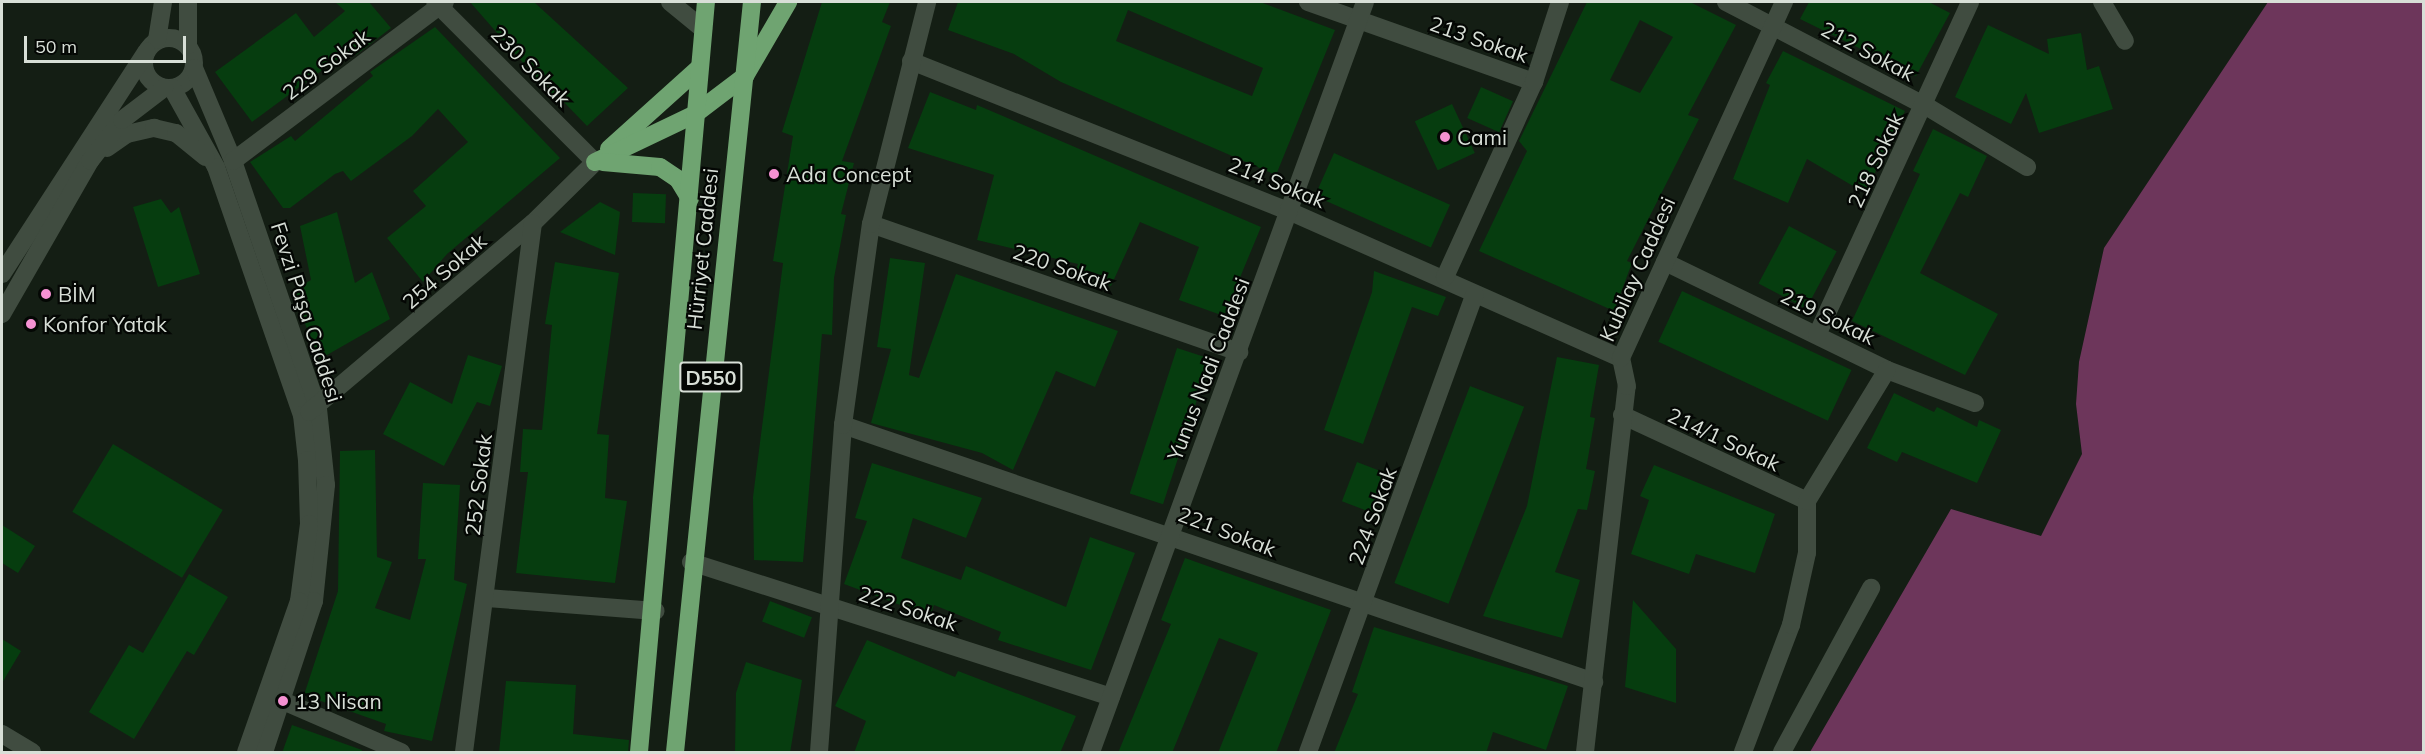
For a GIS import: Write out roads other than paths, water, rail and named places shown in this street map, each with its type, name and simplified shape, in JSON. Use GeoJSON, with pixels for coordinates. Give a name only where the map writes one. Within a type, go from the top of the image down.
{"type":"FeatureCollection","features":[{"type":"Feature","properties":{"kind":"highway","name":"Hürriyet Caddesi"},"geometry":{"type":"LineString","coordinates":[[639,753],[655,611],[690,199],[698,69],[706,2]]}},
{"type":"Feature","properties":{"kind":"highway","name":"Hürriyet Caddesi"},"geometry":{"type":"LineString","coordinates":[[675,753],[691,562],[752,2]]}},
{"type":"Feature","properties":{"kind":"highway"},"geometry":{"type":"LineString","coordinates":[[595,162],[695,114],[745,76],[788,2]]}},
{"type":"Feature","properties":{"kind":"highway"},"geometry":{"type":"LineString","coordinates":[[595,162],[698,69]]}},
{"type":"Feature","properties":{"kind":"highway"},"geometry":{"type":"LineString","coordinates":[[595,162],[627,160],[660,167],[678,179],[690,199]]}},
{"type":"Feature","properties":{"kind":"street","name":"Fevzi Paşa Caddesi"},"geometry":{"type":"LineString","coordinates":[[163,2],[146,74],[168,88],[225,164]]}},
{"type":"Feature","properties":{"kind":"street","name":"Fevzi Paşa Caddesi"},"geometry":{"type":"LineString","coordinates":[[188,2],[188,45],[194,68],[310,412],[326,520],[314,601],[264,753]]}},
{"type":"Feature","properties":{"kind":"street"},"geometry":{"type":"LineString","coordinates":[[670,2],[702,29]]}},
{"type":"Feature","properties":{"kind":"street"},"geometry":{"type":"LineString","coordinates":[[819,753],[826,605],[843,424],[871,224],[910,61],[927,2]]}},
{"type":"Feature","properties":{"kind":"street","name":"213 Sokak"},"geometry":{"type":"LineString","coordinates":[[1308,2],[1534,82]]}},
{"type":"Feature","properties":{"kind":"street","name":"Yunus Nadi Caddesi"},"geometry":{"type":"LineString","coordinates":[[1091,753],[1169,532],[1291,212],[1365,2]]}},
{"type":"Feature","properties":{"kind":"street"},"geometry":{"type":"LineString","coordinates":[[1445,277],[1534,82],[1560,2]]}},
{"type":"Feature","properties":{"kind":"street","name":"212 Sokak"},"geometry":{"type":"LineString","coordinates":[[1726,2],[1926,106],[2027,167]]}},
{"type":"Feature","properties":{"kind":"street","name":"Kubilay Caddesi"},"geometry":{"type":"LineString","coordinates":[[1585,753],[1627,386],[1620,358],[1784,2]]}},
{"type":"Feature","properties":{"kind":"street","name":"218 Sokak"},"geometry":{"type":"LineString","coordinates":[[1817,335],[1926,106],[1970,2]]}},
{"type":"Feature","properties":{"kind":"street"},"geometry":{"type":"LineString","coordinates":[[2102,2],[2124,41]]}},
{"type":"Feature","properties":{"kind":"street","name":"230 Sokak"},"geometry":{"type":"LineString","coordinates":[[440,3],[595,162]]}},
{"type":"Feature","properties":{"kind":"street","name":"229 Sokak"},"geometry":{"type":"LineString","coordinates":[[225,164],[440,3]]}},
{"type":"Feature","properties":{"kind":"street"},"geometry":{"type":"LineString","coordinates":[[2,274],[152,46],[173,38],[188,45]]}},
{"type":"Feature","properties":{"kind":"street","name":"214 Sokak"},"geometry":{"type":"LineString","coordinates":[[910,61],[1291,212],[1445,277],[1475,294],[1620,358]]}},
{"type":"Feature","properties":{"kind":"street"},"geometry":{"type":"LineString","coordinates":[[2,314],[90,161],[122,120],[168,88],[186,82],[194,68]]}},
{"type":"Feature","properties":{"kind":"street"},"geometry":{"type":"LineString","coordinates":[[90,161],[127,134],[154,128],[176,133],[225,164]]}},
{"type":"Feature","properties":{"kind":"street","name":"254 Sokak"},"geometry":{"type":"LineString","coordinates":[[310,412],[534,223],[595,162]]}},
{"type":"Feature","properties":{"kind":"street","name":"252 Sokak"},"geometry":{"type":"LineString","coordinates":[[464,753],[487,598],[534,223]]}},
{"type":"Feature","properties":{"kind":"street","name":"220 Sokak"},"geometry":{"type":"LineString","coordinates":[[871,224],[1239,352]]}},
{"type":"Feature","properties":{"kind":"street","name":"219 Sokak"},"geometry":{"type":"LineString","coordinates":[[1665,262],[1887,370],[1975,402]]}},
{"type":"Feature","properties":{"kind":"street","name":"224 Sokak"},"geometry":{"type":"LineString","coordinates":[[1308,753],[1364,607],[1475,294]]}},
{"type":"Feature","properties":{"kind":"street"},"geometry":{"type":"LineString","coordinates":[[1743,753],[1791,625],[1807,553],[1807,501],[1887,370]]}},
{"type":"Feature","properties":{"kind":"street","name":"Fevzi Paşa Caddesi"},"geometry":{"type":"LineString","coordinates":[[246,753],[299,601],[309,524],[310,412]]}},
{"type":"Feature","properties":{"kind":"street","name":"214/1 Sokak"},"geometry":{"type":"LineString","coordinates":[[1623,416],[1807,501]]}},
{"type":"Feature","properties":{"kind":"street","name":"221 Sokak"},"geometry":{"type":"LineString","coordinates":[[843,424],[1169,532],[1364,607],[1594,682]]}},
{"type":"Feature","properties":{"kind":"street","name":"222 Sokak"},"geometry":{"type":"LineString","coordinates":[[691,562],[1112,697]]}},
{"type":"Feature","properties":{"kind":"street"},"geometry":{"type":"LineString","coordinates":[[1782,753],[1871,588]]}},
{"type":"Feature","properties":{"kind":"street"},"geometry":{"type":"LineString","coordinates":[[487,598],[655,611]]}},
{"type":"Feature","properties":{"kind":"street"},"geometry":{"type":"LineString","coordinates":[[283,701],[401,753]]}},
{"type":"Feature","properties":{"kind":"street"},"geometry":{"type":"LineString","coordinates":[[2,734],[32,753]]}},
{"type":"Feature","properties":{"kind":"place","name":"Cami"},"geometry":{"type":"Point","coordinates":[1445,137]}},
{"type":"Feature","properties":{"kind":"place","name":"Ada Concept"},"geometry":{"type":"Point","coordinates":[774,174]}},
{"type":"Feature","properties":{"kind":"place","name":"BİM"},"geometry":{"type":"Point","coordinates":[46,294]}},
{"type":"Feature","properties":{"kind":"place","name":"Konfor Yatak"},"geometry":{"type":"Point","coordinates":[31,324]}},
{"type":"Feature","properties":{"kind":"place","name":"13 Nisan"},"geometry":{"type":"Point","coordinates":[283,701]}}]}
